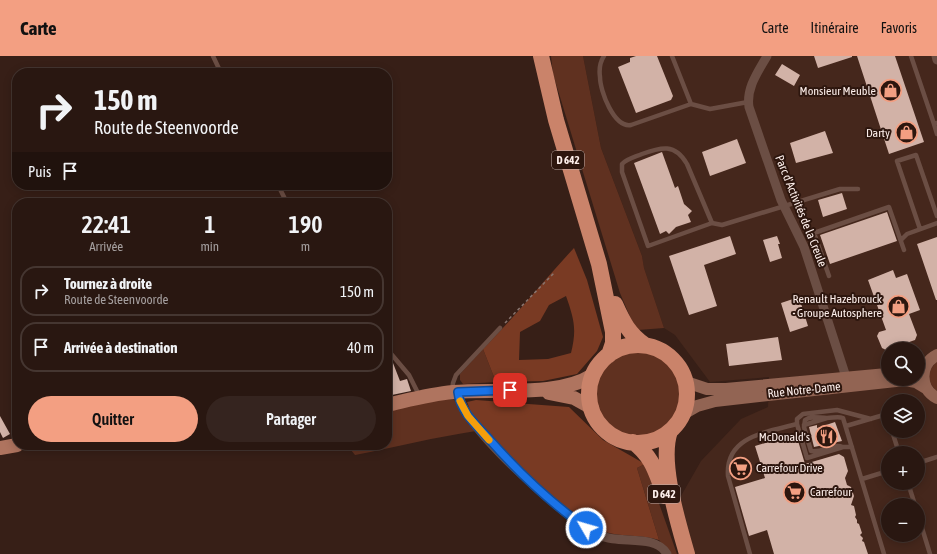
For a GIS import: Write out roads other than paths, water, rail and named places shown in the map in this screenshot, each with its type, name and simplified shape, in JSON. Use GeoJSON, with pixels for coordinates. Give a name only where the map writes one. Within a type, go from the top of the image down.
{"type":"FeatureCollection","features":[{"type":"Feature","properties":{"kind":"highway","name":"D 642"},"geometry":{"type":"LineString","coordinates":[[541,56],[556,120],[599,264],[613,332],[609,355]]}},
{"type":"Feature","properties":{"kind":"highway","name":"D 642"},"geometry":{"type":"LineString","coordinates":[[599,264],[624,324],[632,335],[645,345]]}},
{"type":"Feature","properties":{"kind":"highway"},"geometry":{"type":"LineString","coordinates":[[645,345],[660,350],[673,359],[682,372],[686,382],[687,400],[683,414],[670,431],[655,440],[633,442],[620,439],[609,433],[597,420],[592,408],[590,389],[598,366],[609,355],[626,346],[645,345]]}},
{"type":"Feature","properties":{"kind":"highway","name":"D 642"},"geometry":{"type":"LineString","coordinates":[[670,431],[666,447],[668,467],[672,492],[687,553]]}},
{"type":"Feature","properties":{"kind":"highway","name":"D 642"},"geometry":{"type":"LineString","coordinates":[[633,442],[645,452],[653,464],[687,553]]}},
{"type":"Feature","properties":{"kind":"main road"},"geometry":{"type":"LineString","coordinates":[[925,364],[937,355]]}},
{"type":"Feature","properties":{"kind":"main road","name":"Rue Notre-Dame"},"geometry":{"type":"LineString","coordinates":[[686,382],[707,389],[726,389],[881,374]]}},
{"type":"Feature","properties":{"kind":"main road"},"geometry":{"type":"LineString","coordinates":[[392,404],[420,397],[455,392],[531,390],[572,385],[594,375]]}},
{"type":"Feature","properties":{"kind":"main road","name":"Rue Notre-Dame"},"geometry":{"type":"LineString","coordinates":[[683,414],[697,406],[715,401],[905,380],[916,382],[926,388],[931,395],[937,398]]}},
{"type":"Feature","properties":{"kind":"main road"},"geometry":{"type":"LineString","coordinates":[[925,384],[926,388]]}},
{"type":"Feature","properties":{"kind":"main road"},"geometry":{"type":"LineString","coordinates":[[531,390],[569,397],[592,408]]}},
{"type":"Feature","properties":{"kind":"main road"},"geometry":{"type":"LineString","coordinates":[[0,448],[12,446]]}},
{"type":"Feature","properties":{"kind":"street"},"geometry":{"type":"LineString","coordinates":[[748,102],[750,88],[767,56]]}},
{"type":"Feature","properties":{"kind":"street"},"geometry":{"type":"LineString","coordinates":[[936,56],[937,60]]}},
{"type":"Feature","properties":{"kind":"street","name":"Parc d'Activités de la Creule"},"geometry":{"type":"LineString","coordinates":[[748,102],[783,205],[804,247],[846,377]]}},
{"type":"Feature","properties":{"kind":"street"},"geometry":{"type":"LineString","coordinates":[[455,392],[468,416],[510,463],[530,483],[580,523],[597,535],[608,538],[654,543],[663,548],[667,554]]}},
{"type":"Feature","properties":{"kind":"lane"},"geometry":{"type":"LineString","coordinates":[[213,56],[219,68]]}},
{"type":"Feature","properties":{"kind":"lane"},"geometry":{"type":"LineString","coordinates":[[604,56],[600,66],[600,83],[614,114],[621,124],[631,126],[691,104],[710,109],[748,102]]}},
{"type":"Feature","properties":{"kind":"lane"},"geometry":{"type":"LineString","coordinates":[[672,56],[691,104]]}},
{"type":"Feature","properties":{"kind":"lane"},"geometry":{"type":"LineString","coordinates":[[911,56],[935,124],[937,134]]}},
{"type":"Feature","properties":{"kind":"lane"},"geometry":{"type":"LineString","coordinates":[[712,223],[687,164],[679,154],[673,150],[661,148],[631,158],[622,164],[622,172],[648,246],[712,223],[722,225],[783,205],[805,201],[840,189],[858,189]]}},
{"type":"Feature","properties":{"kind":"lane"},"geometry":{"type":"LineString","coordinates":[[920,229],[897,161],[916,155],[937,216]]}},
{"type":"Feature","properties":{"kind":"lane"},"geometry":{"type":"LineString","coordinates":[[829,276],[814,233],[889,207],[904,250]]}},
{"type":"Feature","properties":{"kind":"lane"},"geometry":{"type":"LineString","coordinates":[[901,240],[905,235],[937,223]]}},
{"type":"Feature","properties":{"kind":"lane"},"geometry":{"type":"LineString","coordinates":[[455,392],[452,383],[456,375],[500,328]]}},
{"type":"Feature","properties":{"kind":"lane"},"geometry":{"type":"LineString","coordinates":[[392,355],[409,375],[420,397]]}},
{"type":"Feature","properties":{"kind":"lane"},"geometry":{"type":"LineString","coordinates":[[852,446],[843,447],[807,458],[797,424],[798,418],[803,414],[837,410],[871,419]]}},
{"type":"Feature","properties":{"kind":"lane"},"geometry":{"type":"LineString","coordinates":[[846,426],[881,416]]}},
{"type":"Feature","properties":{"kind":"lane"},"geometry":{"type":"LineString","coordinates":[[843,447],[836,445],[812,451],[804,425],[827,418],[842,417],[884,554]]}},
{"type":"Feature","properties":{"kind":"lane"},"geometry":{"type":"LineString","coordinates":[[750,554],[729,482],[728,469],[730,456],[737,447],[746,440],[797,424]]}},
{"type":"Feature","properties":{"kind":"lane"},"geometry":{"type":"LineString","coordinates":[[925,461],[937,457]]}},
{"type":"Feature","properties":{"kind":"lane"},"geometry":{"type":"LineString","coordinates":[[862,479],[881,473]]}},
{"type":"Feature","properties":{"kind":"lane"},"geometry":{"type":"LineString","coordinates":[[925,538],[930,554]]}},
{"type":"Feature","properties":{"kind":"place","name":"Monsieur Meuble"},"geometry":{"type":"Point","coordinates":[891,91]}},
{"type":"Feature","properties":{"kind":"place","name":"Darty"},"geometry":{"type":"Point","coordinates":[906,133]}},
{"type":"Feature","properties":{"kind":"place","name":"Renault Hazebrouck - Groupe Autosphere"},"geometry":{"type":"Point","coordinates":[898,306]}},
{"type":"Feature","properties":{"kind":"place","name":"McDonald's"},"geometry":{"type":"Point","coordinates":[826,437]}},
{"type":"Feature","properties":{"kind":"place","name":"Carrefour Drive"},"geometry":{"type":"Point","coordinates":[741,468]}},
{"type":"Feature","properties":{"kind":"place","name":"Carrefour"},"geometry":{"type":"Point","coordinates":[794,492]}}]}
